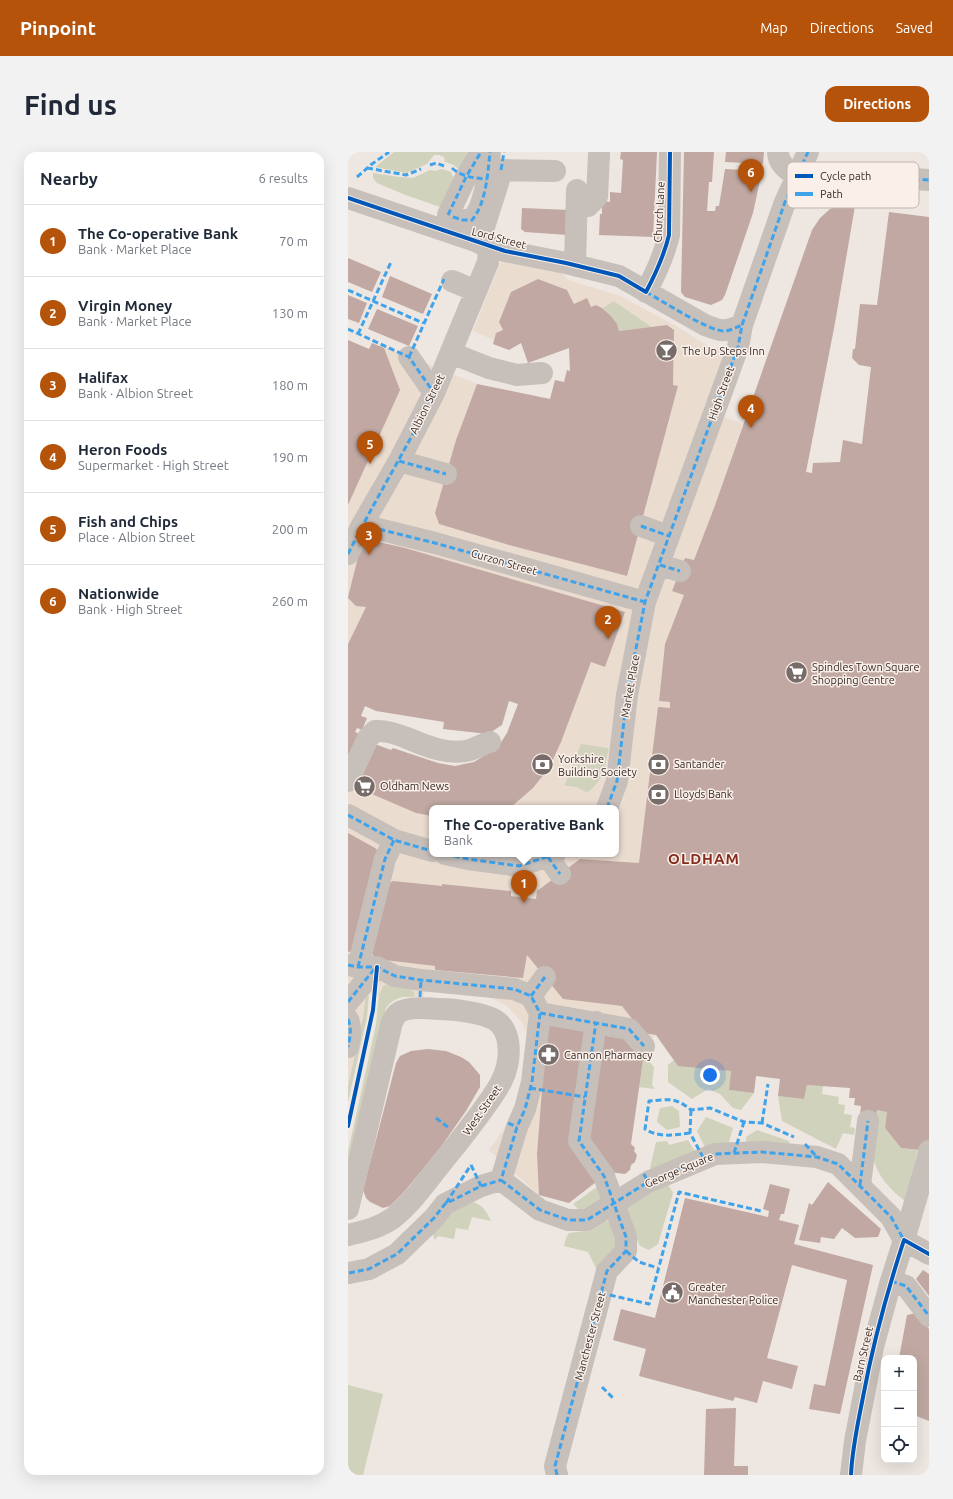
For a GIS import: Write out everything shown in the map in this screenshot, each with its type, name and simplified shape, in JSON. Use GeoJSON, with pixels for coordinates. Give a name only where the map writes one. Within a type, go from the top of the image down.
{"type":"FeatureCollection","features":[{"type":"Feature","properties":{"kind":"street"},"geometry":{"type":"LineString","coordinates":[[451,216],[483,166],[482,152]]}},
{"type":"Feature","properties":{"kind":"street","name":"Church Lane"},"geometry":{"type":"LineString","coordinates":[[646,292],[658,269],[669,235],[670,152]]}},
{"type":"Feature","properties":{"kind":"street"},"geometry":{"type":"LineString","coordinates":[[778,152],[778,157],[787,169]]}},
{"type":"Feature","properties":{"kind":"street","name":"High Street"},"geometry":{"type":"LineString","coordinates":[[804,162],[808,152]]}},
{"type":"Feature","properties":{"kind":"street"},"geometry":{"type":"LineString","coordinates":[[575,265],[577,198],[588,206],[597,197],[599,154]]}},
{"type":"Feature","properties":{"kind":"street"},"geometry":{"type":"LineString","coordinates":[[483,166],[555,171]]}},
{"type":"Feature","properties":{"kind":"street","name":"Albion Street"},"geometry":{"type":"LineString","coordinates":[[348,554],[362,525],[399,461],[437,386],[488,262],[484,245],[498,183],[483,166]]}},
{"type":"Feature","properties":{"kind":"street","name":"High Street"},"geometry":{"type":"LineString","coordinates":[[670,568],[669,536],[738,347],[742,325],[787,196]]}},
{"type":"Feature","properties":{"kind":"street","name":"Lord Street"},"geometry":{"type":"LineString","coordinates":[[348,198],[484,245],[619,276],[716,330],[726,331],[742,325]]}},
{"type":"Feature","properties":{"kind":"street"},"geometry":{"type":"LineString","coordinates":[[452,281],[476,291]]}},
{"type":"Feature","properties":{"kind":"street"},"geometry":{"type":"LineString","coordinates":[[451,353],[489,368],[517,375],[542,373]]}},
{"type":"Feature","properties":{"kind":"street"},"geometry":{"type":"LineString","coordinates":[[409,356],[437,386]]}},
{"type":"Feature","properties":{"kind":"street"},"geometry":{"type":"LineString","coordinates":[[399,461],[446,474]]}},
{"type":"Feature","properties":{"kind":"street","name":"Curzon Street"},"geometry":{"type":"LineString","coordinates":[[362,525],[435,543],[645,602]]}},
{"type":"Feature","properties":{"kind":"street"},"geometry":{"type":"LineString","coordinates":[[641,526],[669,536]]}},
{"type":"Feature","properties":{"kind":"street","name":"Market Place"},"geometry":{"type":"LineString","coordinates":[[608,805],[617,781],[627,695],[645,602],[670,568]]}},
{"type":"Feature","properties":{"kind":"street"},"geometry":{"type":"LineString","coordinates":[[348,781],[368,738],[375,730],[382,730],[433,748],[455,752],[469,750],[490,742]]}},
{"type":"Feature","properties":{"kind":"street"},"geometry":{"type":"LineString","coordinates":[[348,815],[394,840],[429,850]]}},
{"type":"Feature","properties":{"kind":"street"},"geometry":{"type":"LineString","coordinates":[[348,1002],[361,966],[384,865],[394,840]]}},
{"type":"Feature","properties":{"kind":"street"},"geometry":{"type":"LineString","coordinates":[[459,857],[519,866],[554,862]]}},
{"type":"Feature","properties":{"kind":"street"},"geometry":{"type":"LineString","coordinates":[[361,966],[395,976],[420,989],[514,989],[536,1004],[596,1022],[629,1029],[644,1046]]}},
{"type":"Feature","properties":{"kind":"street"},"geometry":{"type":"LineString","coordinates":[[349,1273],[369,1269],[397,1254],[434,1218],[445,1204],[481,1186],[501,1180],[513,1125],[525,1109],[536,1089],[532,1057],[536,1004],[545,977]]}},
{"type":"Feature","properties":{"kind":"street","name":"West Street"},"geometry":{"type":"LineString","coordinates":[[348,1209],[392,1022],[397,1014],[402,1011],[419,1008],[448,1009],[482,1015],[499,1023],[506,1032],[509,1044],[506,1068],[502,1080],[489,1101],[462,1139],[409,1202],[394,1217],[381,1226],[348,1235]]}},
{"type":"Feature","properties":{"kind":"street","name":"Manchester Street"},"geometry":{"type":"LineString","coordinates":[[557,1475],[555,1466],[607,1271],[626,1250],[626,1237],[604,1176],[579,1140],[596,1022]]}},
{"type":"Feature","properties":{"kind":"street"},"geometry":{"type":"LineString","coordinates":[[860,1185],[868,1121]]}},
{"type":"Feature","properties":{"kind":"street","name":"Barn Street"},"geometry":{"type":"LineString","coordinates":[[851,1475],[854,1441],[873,1347],[929,1151]]}},
{"type":"Feature","properties":{"kind":"street","name":"George Square"},"geometry":{"type":"LineString","coordinates":[[501,1180],[540,1210],[568,1220],[587,1220],[648,1182],[715,1154],[762,1152],[816,1157],[838,1164],[891,1217],[904,1240]]}},
{"type":"Feature","properties":{"kind":"street"},"geometry":{"type":"LineString","coordinates":[[904,1240],[929,1254]]}},
{"type":"Feature","properties":{"kind":"street"},"geometry":{"type":"LineString","coordinates":[[891,1281],[906,1286],[929,1316]]}},
{"type":"Feature","properties":{"kind":"green space"},"geometry":{"type":"Polygon","coordinates":[[[394,152],[474,152],[458,169],[454,165],[445,162],[444,157],[439,155],[434,155],[427,164],[406,173],[375,167],[394,152]]]}},
{"type":"Feature","properties":{"kind":"green space"},"geometry":{"type":"Polygon","coordinates":[[[442,169],[451,172],[455,178],[446,209],[377,183],[373,178],[373,173],[413,178],[430,170],[435,171],[442,169]]]}},
{"type":"Feature","properties":{"kind":"green space"},"geometry":{"type":"Polygon","coordinates":[[[614,301],[652,327],[619,331],[615,321],[602,308],[614,301]]]}},
{"type":"Feature","properties":{"kind":"green space"},"geometry":{"type":"Polygon","coordinates":[[[581,743],[609,748],[603,774],[597,784],[587,793],[576,787],[564,786],[581,743]]]}},
{"type":"Feature","properties":{"kind":"green space"},"geometry":{"type":"Polygon","coordinates":[[[389,983],[406,985],[414,992],[414,997],[398,998],[386,1008],[348,1183],[348,1152],[376,1025],[379,994],[383,986],[389,983]]]}},
{"type":"Feature","properties":{"kind":"green space"},"geometry":{"type":"Polygon","coordinates":[[[369,994],[367,1017],[348,1102],[348,1086],[363,1016],[365,998],[369,994]]]}},
{"type":"Feature","properties":{"kind":"green space"},"geometry":{"type":"Polygon","coordinates":[[[641,1053],[654,1067],[652,1085],[655,1089],[639,1087],[643,1060],[639,1055],[641,1053]]]}},
{"type":"Feature","properties":{"kind":"green space"},"geometry":{"type":"Polygon","coordinates":[[[674,1060],[731,1071],[729,1090],[754,1093],[741,1110],[733,1108],[720,1094],[708,1089],[692,1099],[668,1082],[668,1065],[674,1060]]]}},
{"type":"Feature","properties":{"kind":"green space"},"geometry":{"type":"Polygon","coordinates":[[[807,1085],[823,1086],[822,1094],[839,1097],[838,1104],[845,1105],[844,1114],[852,1115],[850,1127],[855,1128],[854,1135],[843,1133],[836,1149],[782,1121],[778,1096],[804,1099],[807,1085]]]}},
{"type":"Feature","properties":{"kind":"green space"},"geometry":{"type":"Polygon","coordinates":[[[672,1106],[679,1111],[680,1127],[667,1130],[657,1122],[660,1108],[672,1106]]]}},
{"type":"Feature","properties":{"kind":"green space"},"geometry":{"type":"Polygon","coordinates":[[[877,1110],[887,1112],[885,1128],[901,1148],[917,1150],[916,1160],[905,1201],[885,1182],[875,1165],[873,1158],[877,1110]]]}},
{"type":"Feature","properties":{"kind":"green space"},"geometry":{"type":"Polygon","coordinates":[[[706,1117],[733,1128],[728,1145],[707,1151],[697,1131],[706,1117]]]}},
{"type":"Feature","properties":{"kind":"green space"},"geometry":{"type":"Polygon","coordinates":[[[757,1130],[789,1141],[790,1147],[746,1143],[746,1137],[757,1130]]]}},
{"type":"Feature","properties":{"kind":"green space"},"geometry":{"type":"Polygon","coordinates":[[[688,1140],[697,1155],[654,1177],[650,1168],[656,1142],[667,1141],[669,1145],[688,1140]]]}},
{"type":"Feature","properties":{"kind":"green space"},"geometry":{"type":"Polygon","coordinates":[[[601,1184],[605,1203],[581,1212],[573,1204],[601,1184]]]}},
{"type":"Feature","properties":{"kind":"green space"},"geometry":{"type":"Polygon","coordinates":[[[668,1184],[673,1193],[658,1244],[649,1250],[640,1246],[626,1218],[626,1206],[668,1184]]]}},
{"type":"Feature","properties":{"kind":"green space"},"geometry":{"type":"Polygon","coordinates":[[[461,1200],[480,1205],[486,1211],[491,1221],[472,1217],[468,1230],[456,1228],[454,1239],[438,1236],[435,1240],[430,1229],[461,1200]]]}},
{"type":"Feature","properties":{"kind":"green space"},"geometry":{"type":"Polygon","coordinates":[[[606,1221],[610,1221],[619,1248],[598,1272],[588,1252],[564,1246],[569,1233],[592,1230],[606,1221]]]}},
{"type":"Feature","properties":{"kind":"green space"},"geometry":{"type":"Polygon","coordinates":[[[348,1385],[383,1394],[363,1475],[350,1475],[348,1470],[348,1385]]]}},
{"type":"Feature","properties":{"kind":"shaded area"},"geometry":{"type":"Polygon","coordinates":[[[501,261],[559,270],[568,280],[620,296],[676,326],[709,347],[727,350],[705,410],[743,424],[694,560],[685,558],[672,590],[684,595],[665,645],[659,700],[670,702],[670,708],[639,863],[580,859],[537,891],[536,899],[511,896],[511,891],[442,884],[442,886],[377,959],[435,966],[435,970],[523,978],[527,955],[563,999],[622,1006],[643,1033],[656,1035],[636,1052],[547,1024],[537,1154],[539,1195],[489,1150],[514,1115],[523,1097],[528,1036],[522,1022],[506,1005],[487,996],[430,987],[424,993],[424,997],[414,997],[414,992],[406,985],[389,983],[383,986],[379,994],[369,994],[365,998],[363,1016],[348,1086],[348,783],[416,813],[429,815],[429,857],[619,857],[619,805],[512,805],[533,788],[549,768],[561,742],[591,662],[605,667],[625,612],[361,545],[348,597],[348,480],[377,352],[380,345],[477,384],[456,440],[435,513],[439,524],[509,545],[627,576],[678,386],[673,385],[674,330],[667,325],[652,327],[614,301],[602,308],[596,305],[591,307],[574,304],[567,290],[538,279],[511,292],[499,322],[503,330],[496,333],[494,340],[473,331],[501,261]],[[581,744],[564,786],[576,787],[587,793],[596,786],[605,767],[609,748],[581,744]]]}},
{"type":"Feature","properties":{"kind":"shaded area"},"geometry":{"type":"Polygon","coordinates":[[[348,598],[356,606],[366,607],[348,644],[348,598]]]}},
{"type":"Feature","properties":{"kind":"building"},"geometry":{"type":"Polygon","coordinates":[[[621,152],[657,152],[653,237],[599,235],[602,201],[610,202],[610,192],[621,193],[623,160],[620,159],[621,152]]]}},
{"type":"Feature","properties":{"kind":"building"},"geometry":{"type":"Polygon","coordinates":[[[684,152],[714,152],[712,182],[709,182],[707,211],[715,211],[716,206],[719,206],[725,169],[762,171],[753,213],[725,295],[722,300],[711,305],[685,297],[681,292],[684,152]]]}},
{"type":"Feature","properties":{"kind":"building"},"geometry":{"type":"Polygon","coordinates":[[[726,152],[764,152],[763,164],[725,162],[726,152]]]}},
{"type":"Feature","properties":{"kind":"building"},"geometry":{"type":"Polygon","coordinates":[[[522,208],[569,210],[568,235],[525,232],[521,229],[522,208]]]}},
{"type":"Feature","properties":{"kind":"building","name":"Spindles Town Square Shopping Centre"},"geometry":{"type":"Polygon","coordinates":[[[855,208],[835,323],[806,472],[812,473],[813,463],[840,462],[843,440],[862,444],[871,367],[859,365],[852,358],[853,349],[855,349],[860,304],[877,305],[889,212],[929,217],[929,1151],[901,1148],[885,1128],[887,1112],[877,1110],[876,1116],[860,1115],[861,1106],[854,1105],[855,1098],[849,1098],[850,1088],[807,1085],[804,1099],[778,1096],[780,1079],[756,1076],[754,1093],[729,1090],[731,1071],[678,1066],[656,1035],[643,1033],[622,1006],[563,999],[527,955],[523,978],[435,970],[435,966],[376,959],[370,951],[386,885],[393,881],[511,891],[511,896],[536,899],[537,891],[580,859],[639,863],[658,707],[670,708],[670,702],[659,701],[665,644],[684,595],[672,591],[685,558],[694,560],[714,508],[812,230],[820,218],[830,209],[855,208]]]}},
{"type":"Feature","properties":{"kind":"building"},"geometry":{"type":"Polygon","coordinates":[[[348,258],[381,272],[372,292],[348,282],[348,258]]]}},
{"type":"Feature","properties":{"kind":"building"},"geometry":{"type":"Polygon","coordinates":[[[390,276],[432,294],[423,314],[382,297],[390,276]]]}},
{"type":"Feature","properties":{"kind":"building"},"geometry":{"type":"Polygon","coordinates":[[[538,279],[567,290],[574,304],[587,298],[591,307],[596,305],[612,317],[617,324],[619,331],[667,325],[674,330],[673,385],[678,386],[627,576],[509,545],[439,524],[435,513],[456,440],[477,384],[550,399],[555,380],[564,382],[567,370],[570,371],[569,348],[528,363],[521,343],[509,350],[493,344],[496,333],[503,330],[499,322],[511,292],[538,279]]]}},
{"type":"Feature","properties":{"kind":"building"},"geometry":{"type":"Polygon","coordinates":[[[348,295],[367,303],[359,323],[348,319],[348,295]]]}},
{"type":"Feature","properties":{"kind":"building"},"geometry":{"type":"Polygon","coordinates":[[[377,309],[418,326],[409,346],[368,329],[377,309]]]}},
{"type":"Feature","properties":{"kind":"building"},"geometry":{"type":"Polygon","coordinates":[[[348,340],[369,349],[372,343],[384,348],[400,390],[348,505],[348,340]]]}},
{"type":"Feature","properties":{"kind":"building"},"geometry":{"type":"Polygon","coordinates":[[[370,540],[405,548],[625,612],[605,667],[591,662],[561,742],[549,768],[533,788],[513,805],[429,805],[429,815],[416,813],[353,786],[372,743],[391,750],[393,748],[438,763],[455,766],[474,762],[498,747],[507,733],[518,704],[509,701],[502,725],[488,734],[443,729],[444,722],[376,711],[365,706],[361,716],[367,718],[362,730],[357,728],[355,732],[360,734],[348,760],[348,644],[366,607],[356,606],[348,597],[361,545],[370,540]]]}},
{"type":"Feature","properties":{"kind":"building"},"geometry":{"type":"Polygon","coordinates":[[[348,833],[375,848],[380,853],[353,951],[348,952],[348,833]]]}},
{"type":"Feature","properties":{"kind":"building"},"geometry":{"type":"Polygon","coordinates":[[[547,1024],[587,1027],[586,1033],[626,1039],[643,1060],[631,1144],[635,1148],[634,1151],[637,1155],[635,1162],[631,1165],[630,1170],[625,1174],[609,1172],[569,1203],[539,1195],[537,1154],[547,1024]]]}},
{"type":"Feature","properties":{"kind":"building"},"geometry":{"type":"Polygon","coordinates":[[[428,1049],[446,1051],[469,1062],[480,1075],[480,1087],[466,1111],[438,1151],[403,1193],[390,1206],[383,1208],[370,1202],[366,1198],[363,1190],[396,1063],[400,1056],[411,1051],[428,1049]]]}},
{"type":"Feature","properties":{"kind":"building"},"geometry":{"type":"Polygon","coordinates":[[[828,1182],[881,1229],[878,1237],[855,1238],[842,1228],[834,1239],[821,1237],[820,1243],[799,1240],[809,1203],[812,1205],[828,1182]]]}},
{"type":"Feature","properties":{"kind":"building"},"geometry":{"type":"Polygon","coordinates":[[[770,1184],[790,1189],[784,1214],[781,1214],[779,1220],[799,1225],[794,1244],[873,1265],[840,1414],[809,1409],[814,1384],[825,1386],[847,1280],[792,1265],[767,1358],[798,1366],[792,1389],[763,1381],[757,1403],[735,1397],[733,1401],[639,1376],[646,1349],[613,1340],[621,1309],[655,1318],[685,1198],[768,1217],[769,1211],[763,1209],[770,1184]]]}},
{"type":"Feature","properties":{"kind":"building"},"geometry":{"type":"Polygon","coordinates":[[[923,1270],[929,1274],[929,1296],[916,1279],[923,1270]]]}},
{"type":"Feature","properties":{"kind":"building"},"geometry":{"type":"Polygon","coordinates":[[[917,1313],[929,1329],[929,1421],[917,1416],[917,1355],[900,1355],[907,1315],[917,1313]]]}},
{"type":"Feature","properties":{"kind":"building"},"geometry":{"type":"Polygon","coordinates":[[[736,1408],[734,1466],[748,1466],[748,1475],[704,1475],[706,1409],[736,1408]]]}},
{"type":"Feature","properties":{"kind":"marked path"},"geometry":{"type":"LineString","coordinates":[[357,177],[389,152]]}},
{"type":"Feature","properties":{"kind":"marked path"},"geometry":{"type":"LineString","coordinates":[[448,215],[466,177],[481,152]]}},
{"type":"Feature","properties":{"kind":"marked path"},"geometry":{"type":"LineString","coordinates":[[453,217],[463,220],[472,220],[477,213],[486,188],[490,152]]}},
{"type":"Feature","properties":{"kind":"marked path"},"geometry":{"type":"LineString","coordinates":[[501,170],[504,152]]}},
{"type":"Feature","properties":{"kind":"marked path"},"geometry":{"type":"LineString","coordinates":[[803,162],[808,152]]}},
{"type":"Feature","properties":{"kind":"marked path"},"geometry":{"type":"LineString","coordinates":[[430,165],[436,163],[444,166]]}},
{"type":"Feature","properties":{"kind":"marked path"},"geometry":{"type":"LineString","coordinates":[[367,168],[406,175],[421,169]]}},
{"type":"Feature","properties":{"kind":"marked path"},"geometry":{"type":"LineString","coordinates":[[452,168],[464,175],[487,179]]}},
{"type":"Feature","properties":{"kind":"marked path"},"geometry":{"type":"LineString","coordinates":[[919,179],[929,180]]}},
{"type":"Feature","properties":{"kind":"marked path"},"geometry":{"type":"LineString","coordinates":[[608,805],[617,781],[627,695],[645,602],[738,347],[742,325],[787,198]]}},
{"type":"Feature","properties":{"kind":"marked path"},"geometry":{"type":"LineString","coordinates":[[358,334],[391,262]]}},
{"type":"Feature","properties":{"kind":"marked path"},"geometry":{"type":"LineString","coordinates":[[409,357],[444,279]]}},
{"type":"Feature","properties":{"kind":"marked path"},"geometry":{"type":"LineString","coordinates":[[348,290],[423,323]]}},
{"type":"Feature","properties":{"kind":"marked path"},"geometry":{"type":"LineString","coordinates":[[646,292],[685,315],[717,330],[726,331],[742,325]]}},
{"type":"Feature","properties":{"kind":"marked path"},"geometry":{"type":"LineString","coordinates":[[348,329],[409,357],[434,393]]}},
{"type":"Feature","properties":{"kind":"marked path"},"geometry":{"type":"LineString","coordinates":[[348,554],[419,423],[441,378]]}},
{"type":"Feature","properties":{"kind":"marked path"},"geometry":{"type":"LineString","coordinates":[[399,461],[446,474]]}},
{"type":"Feature","properties":{"kind":"marked path"},"geometry":{"type":"LineString","coordinates":[[362,525],[435,543],[645,602]]}},
{"type":"Feature","properties":{"kind":"marked path"},"geometry":{"type":"LineString","coordinates":[[641,526],[669,536]]}},
{"type":"Feature","properties":{"kind":"marked path"},"geometry":{"type":"LineString","coordinates":[[660,565],[680,571]]}},
{"type":"Feature","properties":{"kind":"marked path"},"geometry":{"type":"LineString","coordinates":[[348,815],[394,840],[429,850]]}},
{"type":"Feature","properties":{"kind":"marked path"},"geometry":{"type":"LineString","coordinates":[[358,967],[385,859],[394,840]]}},
{"type":"Feature","properties":{"kind":"marked path"},"geometry":{"type":"LineString","coordinates":[[459,857],[519,866],[546,857]]}},
{"type":"Feature","properties":{"kind":"marked path"},"geometry":{"type":"LineString","coordinates":[[548,857],[560,874]]}},
{"type":"Feature","properties":{"kind":"marked path"},"geometry":{"type":"LineString","coordinates":[[348,965],[358,967],[377,967],[395,976],[421,980],[514,989],[531,996],[540,1013],[532,1082],[525,1109],[517,1127],[501,1180]]}},
{"type":"Feature","properties":{"kind":"marked path"},"geometry":{"type":"LineString","coordinates":[[348,1002],[375,968]]}},
{"type":"Feature","properties":{"kind":"marked path"},"geometry":{"type":"LineString","coordinates":[[531,996],[545,977]]}},
{"type":"Feature","properties":{"kind":"marked path"},"geometry":{"type":"LineString","coordinates":[[420,997],[421,980]]}},
{"type":"Feature","properties":{"kind":"marked path"},"geometry":{"type":"LineString","coordinates":[[540,1013],[629,1029],[644,1046]]}},
{"type":"Feature","properties":{"kind":"marked path"},"geometry":{"type":"LineString","coordinates":[[348,1019],[350,1030],[348,1047]]}},
{"type":"Feature","properties":{"kind":"marked path"},"geometry":{"type":"LineString","coordinates":[[557,1475],[555,1466],[607,1271],[626,1251],[626,1237],[604,1176],[579,1141],[596,1022]]}},
{"type":"Feature","properties":{"kind":"marked path"},"geometry":{"type":"LineString","coordinates":[[762,1123],[768,1084]]}},
{"type":"Feature","properties":{"kind":"marked path"},"geometry":{"type":"LineString","coordinates":[[530,1088],[585,1097]]}},
{"type":"Feature","properties":{"kind":"marked path"},"geometry":{"type":"LineString","coordinates":[[690,1133],[661,1135],[645,1129],[649,1101],[676,1101],[691,1110],[710,1108],[744,1122],[762,1123],[794,1137]]}},
{"type":"Feature","properties":{"kind":"marked path"},"geometry":{"type":"LineString","coordinates":[[691,1110],[690,1133],[704,1159]]}},
{"type":"Feature","properties":{"kind":"marked path"},"geometry":{"type":"LineString","coordinates":[[436,1118],[449,1128]]}},
{"type":"Feature","properties":{"kind":"marked path"},"geometry":{"type":"LineString","coordinates":[[860,1185],[868,1121]]}},
{"type":"Feature","properties":{"kind":"marked path"},"geometry":{"type":"LineString","coordinates":[[734,1153],[744,1122]]}},
{"type":"Feature","properties":{"kind":"marked path"},"geometry":{"type":"LineString","coordinates":[[508,1123],[517,1127]]}},
{"type":"Feature","properties":{"kind":"marked path"},"geometry":{"type":"LineString","coordinates":[[805,1144],[817,1157]]}},
{"type":"Feature","properties":{"kind":"marked path"},"geometry":{"type":"LineString","coordinates":[[501,1180],[540,1210],[568,1220],[587,1220],[648,1182],[715,1154],[762,1152],[817,1157],[838,1164],[891,1217],[904,1240]]}},
{"type":"Feature","properties":{"kind":"marked path"},"geometry":{"type":"LineString","coordinates":[[471,1165],[481,1186]]}},
{"type":"Feature","properties":{"kind":"marked path"},"geometry":{"type":"LineString","coordinates":[[446,1203],[471,1165]]}},
{"type":"Feature","properties":{"kind":"marked path"},"geometry":{"type":"LineString","coordinates":[[644,1174],[648,1182]]}},
{"type":"Feature","properties":{"kind":"marked path"},"geometry":{"type":"LineString","coordinates":[[349,1273],[369,1269],[397,1254],[434,1218],[445,1204],[481,1186],[501,1180]]}},
{"type":"Feature","properties":{"kind":"marked path"},"geometry":{"type":"LineString","coordinates":[[601,1293],[649,1304],[679,1192],[761,1211]]}},
{"type":"Feature","properties":{"kind":"marked path"},"geometry":{"type":"LineString","coordinates":[[626,1251],[639,1262],[658,1268]]}},
{"type":"Feature","properties":{"kind":"marked path"},"geometry":{"type":"LineString","coordinates":[[891,1281],[906,1286],[929,1316]]}},
{"type":"Feature","properties":{"kind":"marked path"},"geometry":{"type":"LineString","coordinates":[[602,1387],[614,1399]]}},
{"type":"Feature","properties":{"kind":"cycle path"},"geometry":{"type":"LineString","coordinates":[[348,198],[505,251],[566,263],[619,276],[646,292],[665,250],[669,235],[670,152]]}},
{"type":"Feature","properties":{"kind":"cycle path"},"geometry":{"type":"LineString","coordinates":[[348,1126],[373,1010],[377,967]]}},
{"type":"Feature","properties":{"kind":"cycle path"},"geometry":{"type":"LineString","coordinates":[[851,1475],[856,1436],[871,1357],[886,1298],[904,1240],[929,1254]]}},
{"type":"Feature","properties":{"kind":"place","name":"Nationwide"},"geometry":{"type":"Point","coordinates":[751,192]}},
{"type":"Feature","properties":{"kind":"place","name":"The Up Steps Inn"},"geometry":{"type":"Point","coordinates":[666,351]}},
{"type":"Feature","properties":{"kind":"place","name":"Heron Foods"},"geometry":{"type":"Point","coordinates":[751,428]}},
{"type":"Feature","properties":{"kind":"place","name":"Fish and Chips"},"geometry":{"type":"Point","coordinates":[370,464]}},
{"type":"Feature","properties":{"kind":"place","name":"Halifax"},"geometry":{"type":"Point","coordinates":[369,555]}},
{"type":"Feature","properties":{"kind":"place","name":"Virgin Money"},"geometry":{"type":"Point","coordinates":[608,639]}},
{"type":"Feature","properties":{"kind":"place","name":"Spindles Town Square Shopping Centre"},"geometry":{"type":"Point","coordinates":[796,673]}},
{"type":"Feature","properties":{"kind":"place","name":"Santander"},"geometry":{"type":"Point","coordinates":[659,764]}},
{"type":"Feature","properties":{"kind":"place","name":"Yorkshire Building Society"},"geometry":{"type":"Point","coordinates":[542,765]}},
{"type":"Feature","properties":{"kind":"place","name":"Oldham News"},"geometry":{"type":"Point","coordinates":[365,786]}},
{"type":"Feature","properties":{"kind":"place","name":"Lloyds Bank"},"geometry":{"type":"Point","coordinates":[658,794]}},
{"type":"Feature","properties":{"kind":"place","name":"The Co-operative Bank"},"geometry":{"type":"Point","coordinates":[524,903]}},
{"type":"Feature","properties":{"kind":"place","name":"Cannon Pharmacy"},"geometry":{"type":"Point","coordinates":[549,1055]}},
{"type":"Feature","properties":{"kind":"place","name":"Greater Manchester Police"},"geometry":{"type":"Point","coordinates":[673,1293]}},
{"type":"Feature","properties":{"kind":"district","name":"OLDHAM"},"geometry":{"type":"Point","coordinates":[704,858]}}]}
